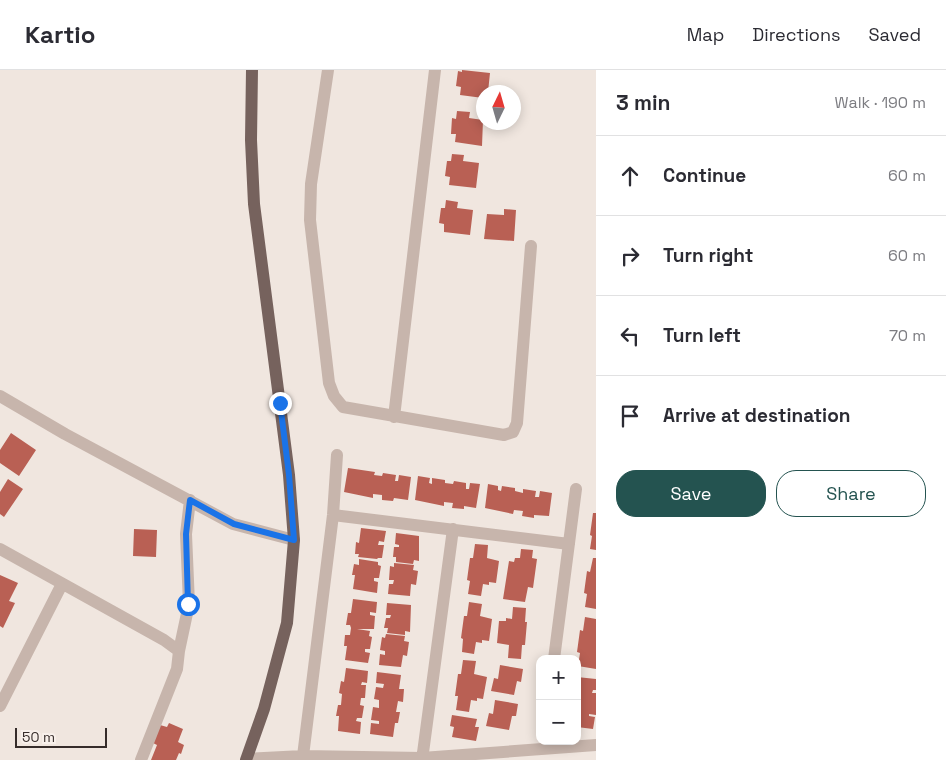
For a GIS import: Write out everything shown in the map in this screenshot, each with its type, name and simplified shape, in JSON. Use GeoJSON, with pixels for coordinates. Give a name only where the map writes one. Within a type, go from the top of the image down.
{"type":"FeatureCollection","features":[{"type":"Feature","properties":{"kind":"main road"},"geometry":{"type":"LineString","coordinates":[[246,760],[264,709],[287,623],[294,540],[289,475],[254,204],[252,70]]}},
{"type":"Feature","properties":{"kind":"street"},"geometry":{"type":"LineString","coordinates":[[328,70],[311,184],[310,220],[329,383],[334,396],[342,407],[504,435],[513,432],[516,423],[531,246]]}},
{"type":"Feature","properties":{"kind":"street"},"geometry":{"type":"LineString","coordinates":[[394,417],[435,70]]}},
{"type":"Feature","properties":{"kind":"street"},"geometry":{"type":"LineString","coordinates":[[0,396],[65,434],[234,524],[294,540]]}},
{"type":"Feature","properties":{"kind":"street"},"geometry":{"type":"LineString","coordinates":[[303,756],[333,515],[337,455]]}},
{"type":"Feature","properties":{"kind":"street"},"geometry":{"type":"LineString","coordinates":[[555,655],[576,489]]}},
{"type":"Feature","properties":{"kind":"street"},"geometry":{"type":"LineString","coordinates":[[141,760],[177,669],[188,604],[186,534],[190,500]]}},
{"type":"Feature","properties":{"kind":"street"},"geometry":{"type":"LineString","coordinates":[[333,515],[569,544]]}},
{"type":"Feature","properties":{"kind":"street"},"geometry":{"type":"LineString","coordinates":[[422,759],[453,529]]}},
{"type":"Feature","properties":{"kind":"street"},"geometry":{"type":"LineString","coordinates":[[0,549],[164,640],[179,651]]}},
{"type":"Feature","properties":{"kind":"street"},"geometry":{"type":"LineString","coordinates":[[0,706],[62,584]]}},
{"type":"Feature","properties":{"kind":"street"},"geometry":{"type":"LineString","coordinates":[[246,760],[303,756],[351,759],[422,759],[542,746],[596,745]]}},
{"type":"Feature","properties":{"kind":"building"},"geometry":{"type":"Polygon","coordinates":[[[462,70],[490,73],[489,85],[476,85],[476,97],[460,95],[461,87],[456,86],[458,71],[462,72],[462,70]]]}},
{"type":"Feature","properties":{"kind":"building"},"geometry":{"type":"Polygon","coordinates":[[[457,111],[470,112],[469,118],[476,119],[476,130],[483,130],[482,146],[455,142],[456,134],[451,134],[452,118],[456,119],[457,111]]]}},
{"type":"Feature","properties":{"kind":"building"},"geometry":{"type":"Polygon","coordinates":[[[452,154],[464,155],[463,161],[479,163],[476,188],[449,185],[450,177],[445,176],[447,161],[451,161],[452,154]]]}},
{"type":"Feature","properties":{"kind":"building"},"geometry":{"type":"Polygon","coordinates":[[[446,200],[458,202],[457,208],[473,210],[470,235],[444,232],[444,224],[439,223],[441,208],[445,208],[446,200]]]}},
{"type":"Feature","properties":{"kind":"building"},"geometry":{"type":"Polygon","coordinates":[[[504,209],[516,210],[514,241],[484,239],[487,214],[504,215],[504,209]]]}},
{"type":"Feature","properties":{"kind":"building"},"geometry":{"type":"Polygon","coordinates":[[[11,433],[36,450],[19,476],[0,463],[0,450],[11,433]]]}},
{"type":"Feature","properties":{"kind":"building"},"geometry":{"type":"Polygon","coordinates":[[[348,468],[375,472],[374,475],[382,476],[383,473],[396,475],[395,481],[398,481],[399,475],[411,477],[408,500],[394,498],[393,501],[382,500],[382,495],[373,494],[373,498],[344,492],[348,468]]]}},
{"type":"Feature","properties":{"kind":"building"},"geometry":{"type":"Polygon","coordinates":[[[418,476],[430,478],[429,483],[432,484],[432,478],[445,480],[445,483],[453,484],[454,481],[466,483],[466,489],[469,489],[470,483],[480,484],[476,508],[464,506],[464,509],[452,508],[453,503],[444,502],[444,506],[415,500],[418,476]]]}},
{"type":"Feature","properties":{"kind":"building"},"geometry":{"type":"Polygon","coordinates":[[[8,479],[23,489],[4,517],[0,514],[0,492],[8,479]]]}},
{"type":"Feature","properties":{"kind":"building"},"geometry":{"type":"Polygon","coordinates":[[[488,484],[498,486],[498,490],[501,491],[502,486],[515,488],[515,491],[523,493],[523,489],[536,491],[535,497],[539,497],[540,491],[552,493],[549,516],[534,515],[534,518],[522,516],[523,511],[514,510],[513,514],[485,508],[488,484]]]}},
{"type":"Feature","properties":{"kind":"building"},"geometry":{"type":"Polygon","coordinates":[[[593,513],[596,513],[596,550],[590,549],[593,513]]]}},
{"type":"Feature","properties":{"kind":"building"},"geometry":{"type":"Polygon","coordinates":[[[361,528],[386,531],[384,542],[379,541],[378,545],[384,545],[382,558],[358,557],[359,554],[355,554],[356,542],[359,543],[361,528]]]}},
{"type":"Feature","properties":{"kind":"building"},"geometry":{"type":"Polygon","coordinates":[[[134,529],[157,530],[156,557],[133,556],[134,529]]]}},
{"type":"Feature","properties":{"kind":"building"},"geometry":{"type":"Polygon","coordinates":[[[396,533],[419,536],[419,561],[414,560],[413,564],[396,562],[396,557],[393,557],[394,547],[399,547],[399,545],[395,544],[396,533]]]}},
{"type":"Feature","properties":{"kind":"building"},"geometry":{"type":"Polygon","coordinates":[[[475,544],[488,545],[487,558],[499,561],[496,583],[489,582],[489,585],[483,584],[481,596],[468,594],[470,581],[467,580],[470,558],[473,558],[475,544]]]}},
{"type":"Feature","properties":{"kind":"building"},"geometry":{"type":"Polygon","coordinates":[[[521,549],[533,550],[532,558],[537,559],[533,588],[528,587],[525,602],[503,599],[509,561],[514,562],[515,558],[520,558],[521,549]]]}},
{"type":"Feature","properties":{"kind":"building"},"geometry":{"type":"Polygon","coordinates":[[[593,558],[596,558],[596,609],[585,607],[587,594],[584,593],[587,571],[590,572],[593,558]]]}},
{"type":"Feature","properties":{"kind":"building"},"geometry":{"type":"Polygon","coordinates":[[[359,559],[378,562],[378,565],[381,566],[379,578],[374,578],[374,581],[378,582],[377,593],[353,589],[355,575],[352,575],[354,564],[359,565],[359,559]]]}},
{"type":"Feature","properties":{"kind":"building"},"geometry":{"type":"Polygon","coordinates":[[[394,563],[414,565],[413,570],[418,571],[416,585],[411,584],[410,596],[388,594],[389,584],[393,584],[394,580],[389,580],[390,566],[394,567],[394,563]]]}},
{"type":"Feature","properties":{"kind":"building"},"geometry":{"type":"Polygon","coordinates":[[[0,575],[18,583],[9,601],[15,603],[3,628],[0,626],[0,575]]]}},
{"type":"Feature","properties":{"kind":"building"},"geometry":{"type":"Polygon","coordinates":[[[353,599],[377,602],[376,613],[370,612],[370,615],[375,616],[374,629],[357,629],[370,631],[369,636],[372,637],[370,649],[365,649],[365,652],[370,653],[368,663],[345,660],[347,646],[344,646],[345,635],[350,635],[351,628],[350,625],[346,625],[348,613],[351,613],[353,599]]]}},
{"type":"Feature","properties":{"kind":"building"},"geometry":{"type":"Polygon","coordinates":[[[469,602],[482,604],[480,616],[492,619],[489,641],[482,640],[482,643],[476,642],[474,654],[462,652],[463,639],[461,638],[464,616],[467,616],[469,602]]]}},
{"type":"Feature","properties":{"kind":"building"},"geometry":{"type":"Polygon","coordinates":[[[387,603],[411,605],[410,632],[405,631],[405,635],[387,633],[388,628],[384,628],[386,618],[390,618],[391,615],[386,615],[387,603]]]}},
{"type":"Feature","properties":{"kind":"building"},"geometry":{"type":"Polygon","coordinates":[[[513,607],[526,608],[525,645],[522,645],[521,659],[508,658],[509,645],[497,643],[499,621],[506,621],[506,618],[512,619],[513,607]]]}},
{"type":"Feature","properties":{"kind":"building"},"geometry":{"type":"Polygon","coordinates":[[[585,617],[596,619],[596,669],[581,666],[581,655],[577,652],[580,630],[583,631],[585,617]]]}},
{"type":"Feature","properties":{"kind":"building"},"geometry":{"type":"Polygon","coordinates":[[[386,634],[405,636],[404,641],[409,642],[407,656],[403,655],[401,667],[379,665],[380,654],[385,655],[385,651],[380,650],[382,637],[385,638],[386,634]]]}},
{"type":"Feature","properties":{"kind":"building"},"geometry":{"type":"Polygon","coordinates":[[[463,660],[476,661],[474,674],[487,677],[483,699],[471,700],[469,712],[456,710],[458,696],[455,696],[458,674],[461,674],[463,660]]]}},
{"type":"Feature","properties":{"kind":"building"},"geometry":{"type":"Polygon","coordinates":[[[500,665],[523,669],[521,682],[517,681],[514,695],[491,691],[494,678],[498,679],[500,665]]]}},
{"type":"Feature","properties":{"kind":"building"},"geometry":{"type":"Polygon","coordinates":[[[346,668],[368,671],[367,683],[362,682],[361,685],[366,685],[365,698],[361,698],[360,705],[364,706],[362,718],[357,718],[356,721],[361,722],[360,734],[338,731],[339,716],[336,716],[338,705],[341,705],[342,694],[339,693],[341,681],[344,682],[346,668]]]}},
{"type":"Feature","properties":{"kind":"building"},"geometry":{"type":"Polygon","coordinates":[[[377,672],[401,675],[399,689],[404,689],[403,702],[398,701],[396,712],[400,712],[398,723],[395,723],[393,737],[370,734],[371,723],[379,724],[379,721],[371,720],[373,707],[379,708],[379,700],[374,699],[376,687],[383,688],[384,684],[376,683],[377,672]]]}},
{"type":"Feature","properties":{"kind":"building"},"geometry":{"type":"Polygon","coordinates":[[[581,677],[596,679],[596,690],[593,690],[592,693],[596,693],[596,715],[589,714],[589,716],[595,717],[593,729],[581,728],[581,677]]]}},
{"type":"Feature","properties":{"kind":"building"},"geometry":{"type":"Polygon","coordinates":[[[495,700],[518,704],[516,716],[512,716],[509,730],[486,726],[489,713],[493,714],[495,700]]]}},
{"type":"Feature","properties":{"kind":"building"},"geometry":{"type":"Polygon","coordinates":[[[452,715],[477,719],[475,727],[479,727],[476,741],[452,737],[454,727],[450,726],[452,715]]]}},
{"type":"Feature","properties":{"kind":"building"},"geometry":{"type":"Polygon","coordinates":[[[169,723],[183,729],[178,742],[184,745],[181,754],[179,753],[176,760],[151,760],[157,745],[153,743],[160,725],[167,727],[169,723]]]}},
{"type":"Feature","properties":{"kind":"route"},"geometry":{"type":"LineString","coordinates":[[188,604],[186,534],[190,500],[234,524],[294,540],[289,475],[280,403]]}}]}
